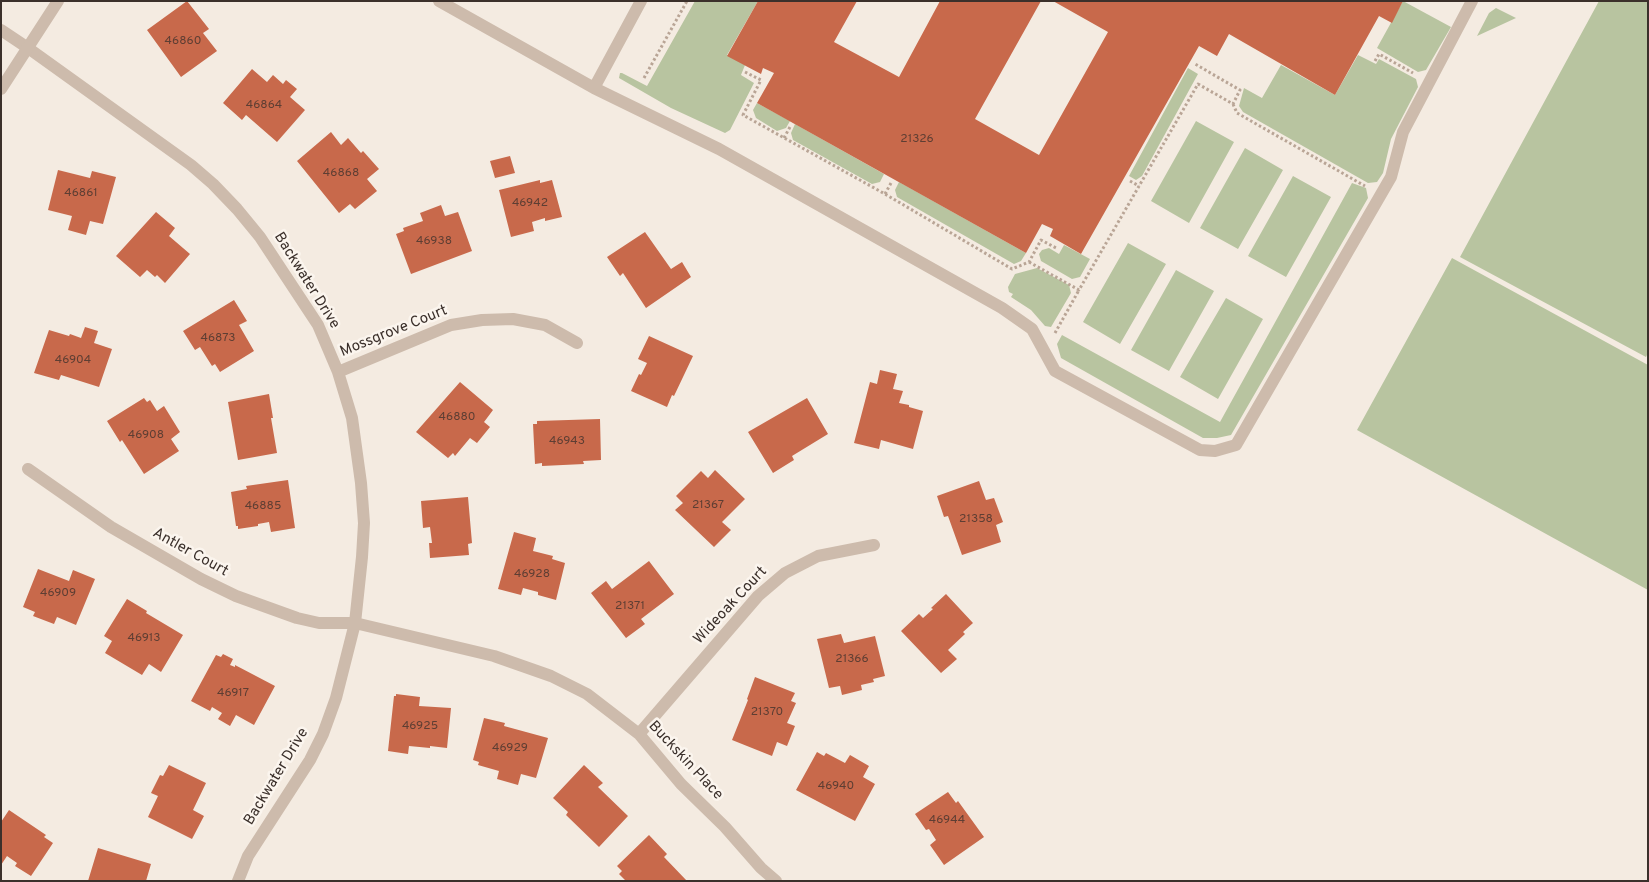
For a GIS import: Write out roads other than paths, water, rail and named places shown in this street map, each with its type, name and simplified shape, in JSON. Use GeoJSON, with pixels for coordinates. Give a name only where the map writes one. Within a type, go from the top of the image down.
{"type":"FeatureCollection","features":[{"type":"Feature","properties":{"kind":"street"},"geometry":{"type":"LineString","coordinates":[[1,88],[58,1]]}},
{"type":"Feature","properties":{"kind":"street"},"geometry":{"type":"LineString","coordinates":[[439,1],[594,88],[719,149],[1002,308],[1032,329],[1055,371],[1200,450],[1215,451],[1236,445],[1391,176],[1403,132],[1472,1]]}},
{"type":"Feature","properties":{"kind":"street"},"geometry":{"type":"LineString","coordinates":[[594,88],[641,1]]}},
{"type":"Feature","properties":{"kind":"street","name":"Backwater Drive"},"geometry":{"type":"LineString","coordinates":[[1,30],[191,165],[225,197],[260,237],[318,325],[338,372],[352,418],[361,483],[364,523],[355,623],[336,698],[322,734],[310,760],[248,856],[238,881]]}},
{"type":"Feature","properties":{"kind":"street","name":"Mossgrove Court"},"geometry":{"type":"LineString","coordinates":[[338,372],[451,325],[482,320],[512,318],[544,326],[577,343]]}},
{"type":"Feature","properties":{"kind":"street","name":"Antler Court"},"geometry":{"type":"LineString","coordinates":[[28,469],[111,527],[201,579],[236,596],[297,618],[319,623],[355,623]]}},
{"type":"Feature","properties":{"kind":"street","name":"Wideoak Court"},"geometry":{"type":"LineString","coordinates":[[639,734],[758,596],[785,573],[818,556],[874,545]]}},
{"type":"Feature","properties":{"kind":"street","name":"Buckskin Place"},"geometry":{"type":"LineString","coordinates":[[355,623],[494,656],[551,676],[587,694],[639,734],[682,784],[725,827],[761,868],[776,881]]}}]}
